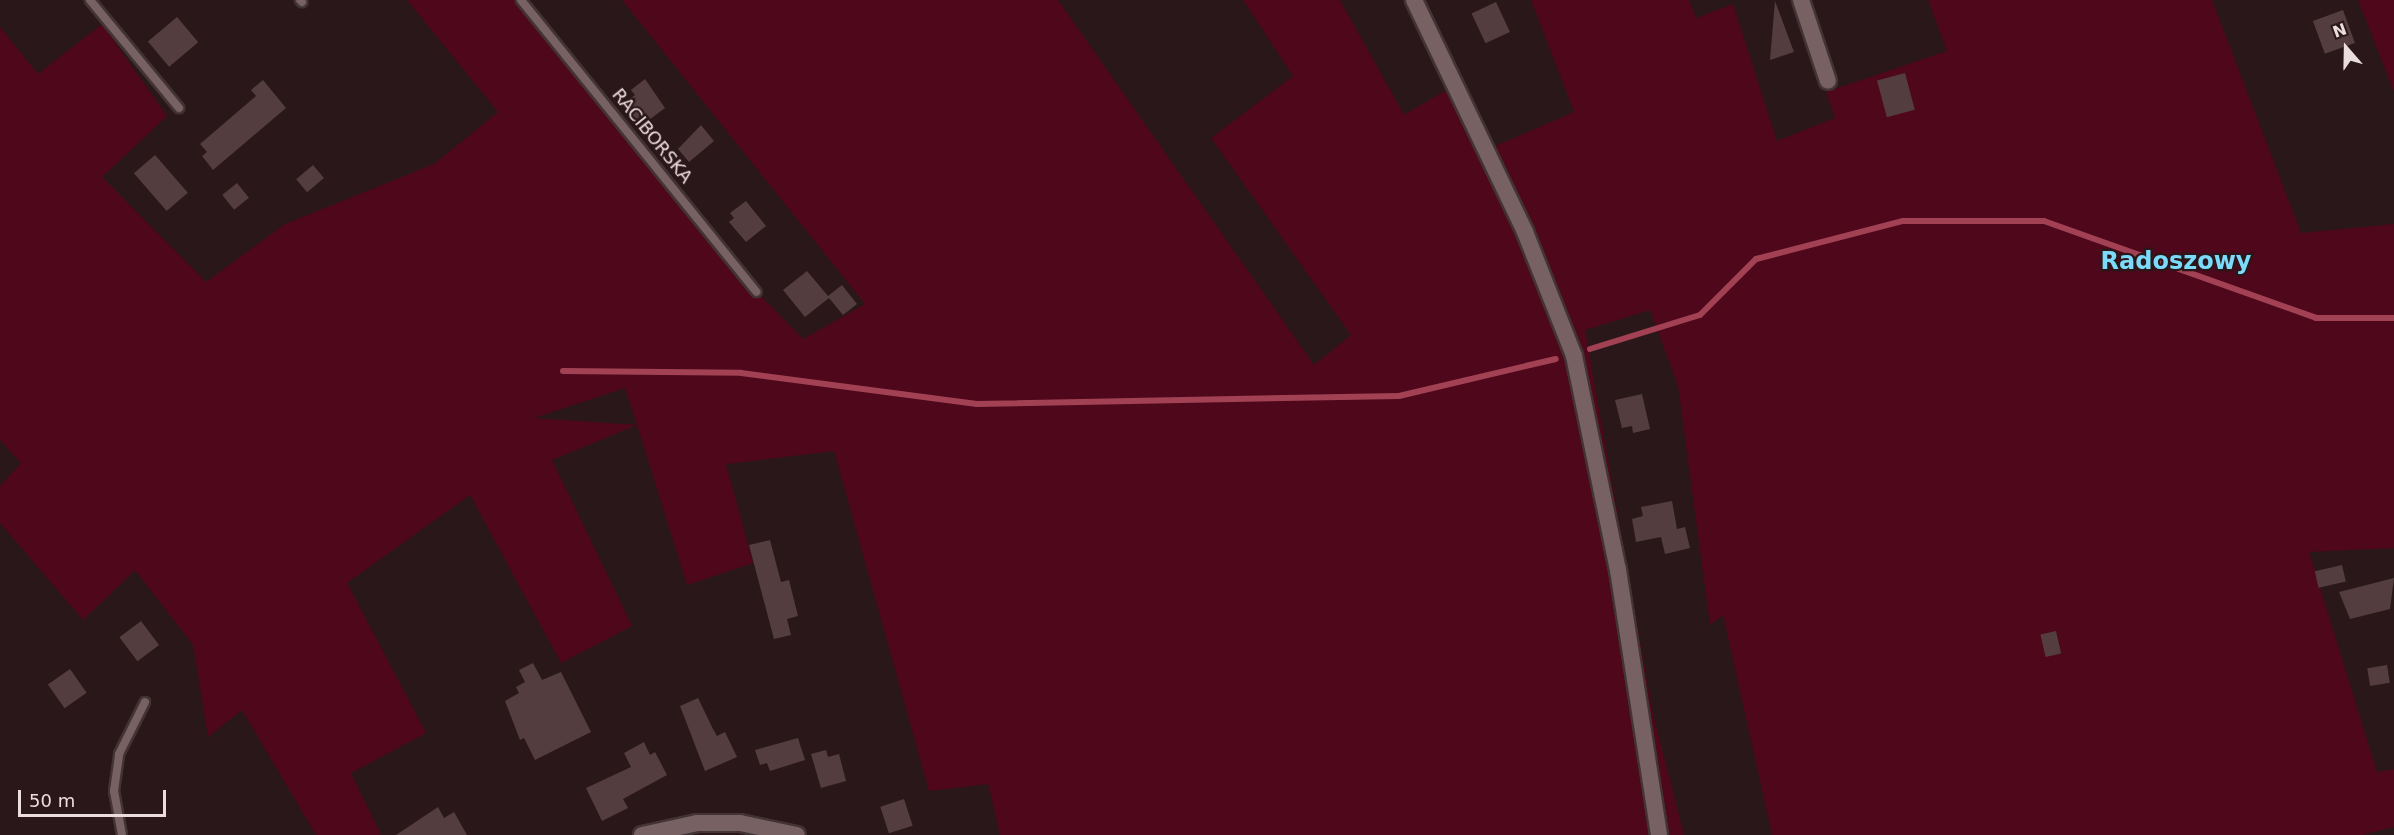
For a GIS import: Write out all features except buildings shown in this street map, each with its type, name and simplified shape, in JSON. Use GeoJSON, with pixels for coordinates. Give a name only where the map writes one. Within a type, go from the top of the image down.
{"type":"FeatureCollection","features":[{"type":"Feature","properties":{"kind":"street"},"geometry":{"type":"LineString","coordinates":[[1414,0],[1525,232],[1574,356],[1618,570],[1659,835]]}},
{"type":"Feature","properties":{"kind":"street"},"geometry":{"type":"LineString","coordinates":[[1801,0],[1828,81]]}},
{"type":"Feature","properties":{"kind":"street"},"geometry":{"type":"LineString","coordinates":[[642,835],[697,824],[740,823],[797,835]]}},
{"type":"Feature","properties":{"kind":"lane"},"geometry":{"type":"LineString","coordinates":[[90,0],[178,108]]}},
{"type":"Feature","properties":{"kind":"lane","name":"RACIBORSKA"},"geometry":{"type":"LineString","coordinates":[[521,0],[757,292]]}},
{"type":"Feature","properties":{"kind":"lane"},"geometry":{"type":"LineString","coordinates":[[122,835],[114,791],[119,754],[145,702]]}},
{"type":"Feature","properties":{"kind":"shaded area"},"geometry":{"type":"Polygon","coordinates":[[[407,0],[521,0],[757,292],[803,339],[865,304],[622,0],[1058,0],[1314,365],[1351,335],[1211,138],[1293,76],[1243,0],[1340,0],[1404,115],[1455,85],[1486,150],[1574,112],[1531,0],[1689,0],[1696,18],[1733,4],[1777,141],[1835,118],[1826,92],[1947,51],[1928,0],[2212,0],[2301,233],[2394,224],[2394,548],[2309,552],[2377,772],[2394,769],[2394,827],[2362,835],[1772,835],[1723,615],[1710,625],[1678,386],[1650,310],[1585,330],[1653,714],[1684,835],[1000,835],[988,784],[929,791],[834,451],[726,464],[753,563],[687,585],[637,425],[552,460],[632,626],[561,663],[470,495],[347,583],[426,733],[351,773],[381,835],[316,835],[242,710],[208,737],[193,645],[135,570],[83,620],[0,523],[0,486],[21,463],[0,440],[0,27],[38,74],[102,24],[167,116],[102,177],[206,282],[285,224],[434,164],[498,112],[407,0]],[[625,388],[534,418],[637,425],[625,388]]]}},
{"type":"Feature","properties":{"kind":"shaded area"},"geometry":{"type":"Polygon","coordinates":[[[2358,0],[2394,0],[2394,92],[2358,0]]]}},
{"type":"Feature","properties":{"kind":"waterway"},"geometry":{"type":"LineString","coordinates":[[1590,349],[1700,315],[1756,259],[1903,221],[2044,221],[2316,318],[2394,318]]}},
{"type":"Feature","properties":{"kind":"waterway"},"geometry":{"type":"LineString","coordinates":[[563,371],[741,373],[977,404],[1399,396],[1556,359]]}},
{"type":"Feature","properties":{"kind":"district","name":"Radoszowy"},"geometry":{"type":"Point","coordinates":[2176,262]}}]}
